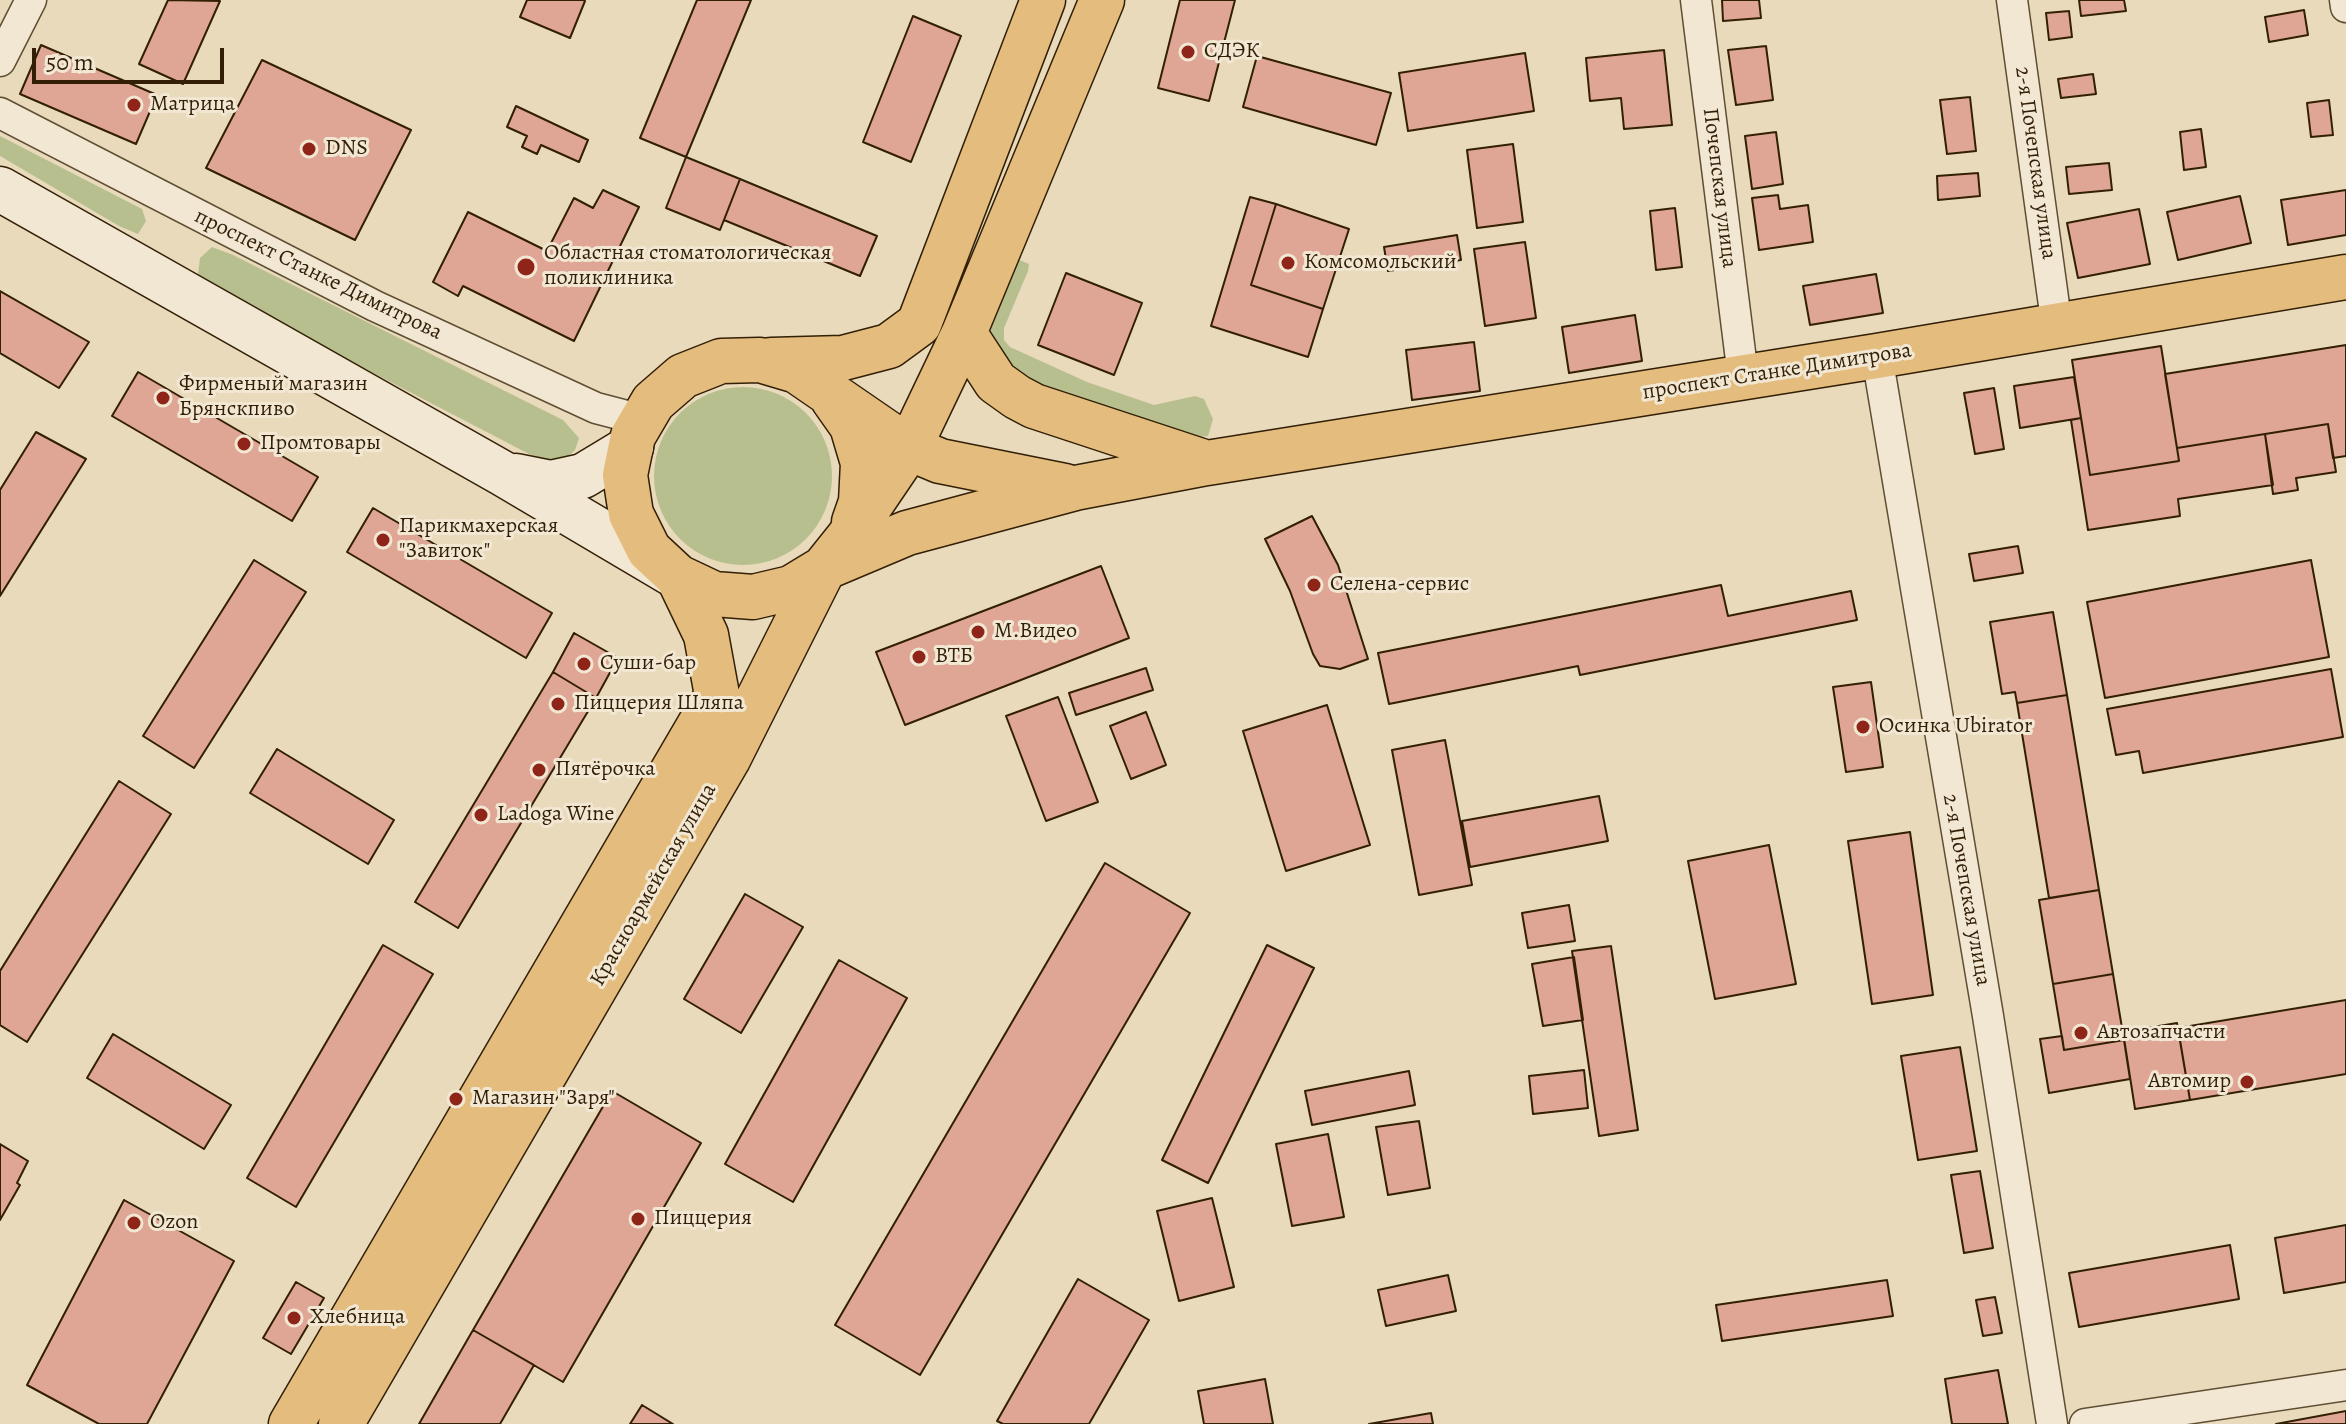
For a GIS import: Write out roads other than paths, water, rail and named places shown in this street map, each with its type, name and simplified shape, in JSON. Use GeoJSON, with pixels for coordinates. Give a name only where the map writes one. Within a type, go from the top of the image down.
{"type":"FeatureCollection","features":[{"type":"Feature","properties":{"kind":"main road"},"geometry":{"type":"LineString","coordinates":[[678,577],[649,550],[631,514],[625,475],[637,434],[653,402],[683,376],[721,361],[843,358],[889,346],[919,324],[1043,0]]}},
{"type":"Feature","properties":{"kind":"main road"},"geometry":{"type":"LineString","coordinates":[[0,189],[502,473],[678,577],[714,594],[753,597],[791,588],[836,553],[909,448],[964,333],[1102,0]]}},
{"type":"Feature","properties":{"kind":"main road","name":"проспект Станке Димитрова"},"geometry":{"type":"LineString","coordinates":[[1075,488],[1207,463],[2057,327],[2346,277]]}},
{"type":"Feature","properties":{"kind":"main road","name":"проспект Станке Димитрова"},"geometry":{"type":"LineString","coordinates":[[964,333],[996,382],[1025,402],[1207,463]]}},
{"type":"Feature","properties":{"kind":"main road"},"geometry":{"type":"LineString","coordinates":[[760,360],[797,371],[909,448],[940,461],[1075,488]]}},
{"type":"Feature","properties":{"kind":"main road"},"geometry":{"type":"LineString","coordinates":[[829,394],[852,426],[863,463],[861,502],[836,553]]}},
{"type":"Feature","properties":{"kind":"main road"},"geometry":{"type":"LineString","coordinates":[[502,473],[551,483],[583,476],[637,434]]}},
{"type":"Feature","properties":{"kind":"main road"},"geometry":{"type":"LineString","coordinates":[[836,553],[1075,488]]}},
{"type":"Feature","properties":{"kind":"main road","name":"Красноармейская улица"},"geometry":{"type":"LineString","coordinates":[[341,1424],[728,759],[836,553]]}},
{"type":"Feature","properties":{"kind":"main road","name":"Красноармейская улица"},"geometry":{"type":"LineString","coordinates":[[291,1424],[717,695],[706,635],[678,577]]}},
{"type":"Feature","properties":{"kind":"street"},"geometry":{"type":"LineString","coordinates":[[0,61],[31,0]]}},
{"type":"Feature","properties":{"kind":"street","name":"Почепская улица"},"geometry":{"type":"LineString","coordinates":[[1696,0],[1743,376]]}},
{"type":"Feature","properties":{"kind":"street","name":"2-я Почепская улица"},"geometry":{"type":"LineString","coordinates":[[2012,0],[2057,327]]}},
{"type":"Feature","properties":{"kind":"street"},"geometry":{"type":"LineString","coordinates":[[2345,0],[2346,7]]}},
{"type":"Feature","properties":{"kind":"street","name":"проспект Станке Димитрова"},"geometry":{"type":"LineString","coordinates":[[0,113],[375,306],[596,408],[637,434]]}},
{"type":"Feature","properties":{"kind":"street","name":"2-я Почепская улица"},"geometry":{"type":"LineString","coordinates":[[1877,356],[1988,1016],[2052,1424]]}},
{"type":"Feature","properties":{"kind":"street"},"geometry":{"type":"LineString","coordinates":[[2085,1424],[2346,1385]]}},
{"type":"Feature","properties":{"kind":"place","name":"СДЭК"},"geometry":{"type":"Point","coordinates":[1188,52]}},
{"type":"Feature","properties":{"kind":"place","name":"Матрица"},"geometry":{"type":"Point","coordinates":[134,105]}},
{"type":"Feature","properties":{"kind":"place","name":"DNS"},"geometry":{"type":"Point","coordinates":[309,149]}},
{"type":"Feature","properties":{"kind":"place","name":"Комсомольский"},"geometry":{"type":"Point","coordinates":[1288,263]}},
{"type":"Feature","properties":{"kind":"place","name":"Областная стоматологическая поликлиника"},"geometry":{"type":"Point","coordinates":[526,267]}},
{"type":"Feature","properties":{"kind":"place","name":"Фирменый магазин Брянскпиво"},"geometry":{"type":"Point","coordinates":[163,398]}},
{"type":"Feature","properties":{"kind":"place","name":"Промтовары"},"geometry":{"type":"Point","coordinates":[244,444]}},
{"type":"Feature","properties":{"kind":"place","name":"Парикмахерская \"Завиток\""},"geometry":{"type":"Point","coordinates":[383,540]}},
{"type":"Feature","properties":{"kind":"place","name":"Селена-сервис"},"geometry":{"type":"Point","coordinates":[1314,585]}},
{"type":"Feature","properties":{"kind":"place","name":"М.Видео"},"geometry":{"type":"Point","coordinates":[978,632]}},
{"type":"Feature","properties":{"kind":"place","name":"ВТБ"},"geometry":{"type":"Point","coordinates":[919,657]}},
{"type":"Feature","properties":{"kind":"place","name":"Суши-бар"},"geometry":{"type":"Point","coordinates":[584,664]}},
{"type":"Feature","properties":{"kind":"place","name":"Пиццерия Шляпа"},"geometry":{"type":"Point","coordinates":[558,704]}},
{"type":"Feature","properties":{"kind":"place","name":"Осинка Ubirator"},"geometry":{"type":"Point","coordinates":[1863,727]}},
{"type":"Feature","properties":{"kind":"place","name":"Пятёрочка"},"geometry":{"type":"Point","coordinates":[539,770]}},
{"type":"Feature","properties":{"kind":"place","name":"Ladoga Wine"},"geometry":{"type":"Point","coordinates":[481,815]}},
{"type":"Feature","properties":{"kind":"place","name":"Автозапчасти"},"geometry":{"type":"Point","coordinates":[2081,1033]}},
{"type":"Feature","properties":{"kind":"place","name":"Автомир"},"geometry":{"type":"Point","coordinates":[2247,1082]}},
{"type":"Feature","properties":{"kind":"place","name":"Магазин \"Заря\""},"geometry":{"type":"Point","coordinates":[456,1099]}},
{"type":"Feature","properties":{"kind":"place","name":"Пиццерия"},"geometry":{"type":"Point","coordinates":[638,1219]}},
{"type":"Feature","properties":{"kind":"place","name":"Ozon"},"geometry":{"type":"Point","coordinates":[134,1223]}},
{"type":"Feature","properties":{"kind":"place","name":"Хлебница"},"geometry":{"type":"Point","coordinates":[294,1318]}}]}
